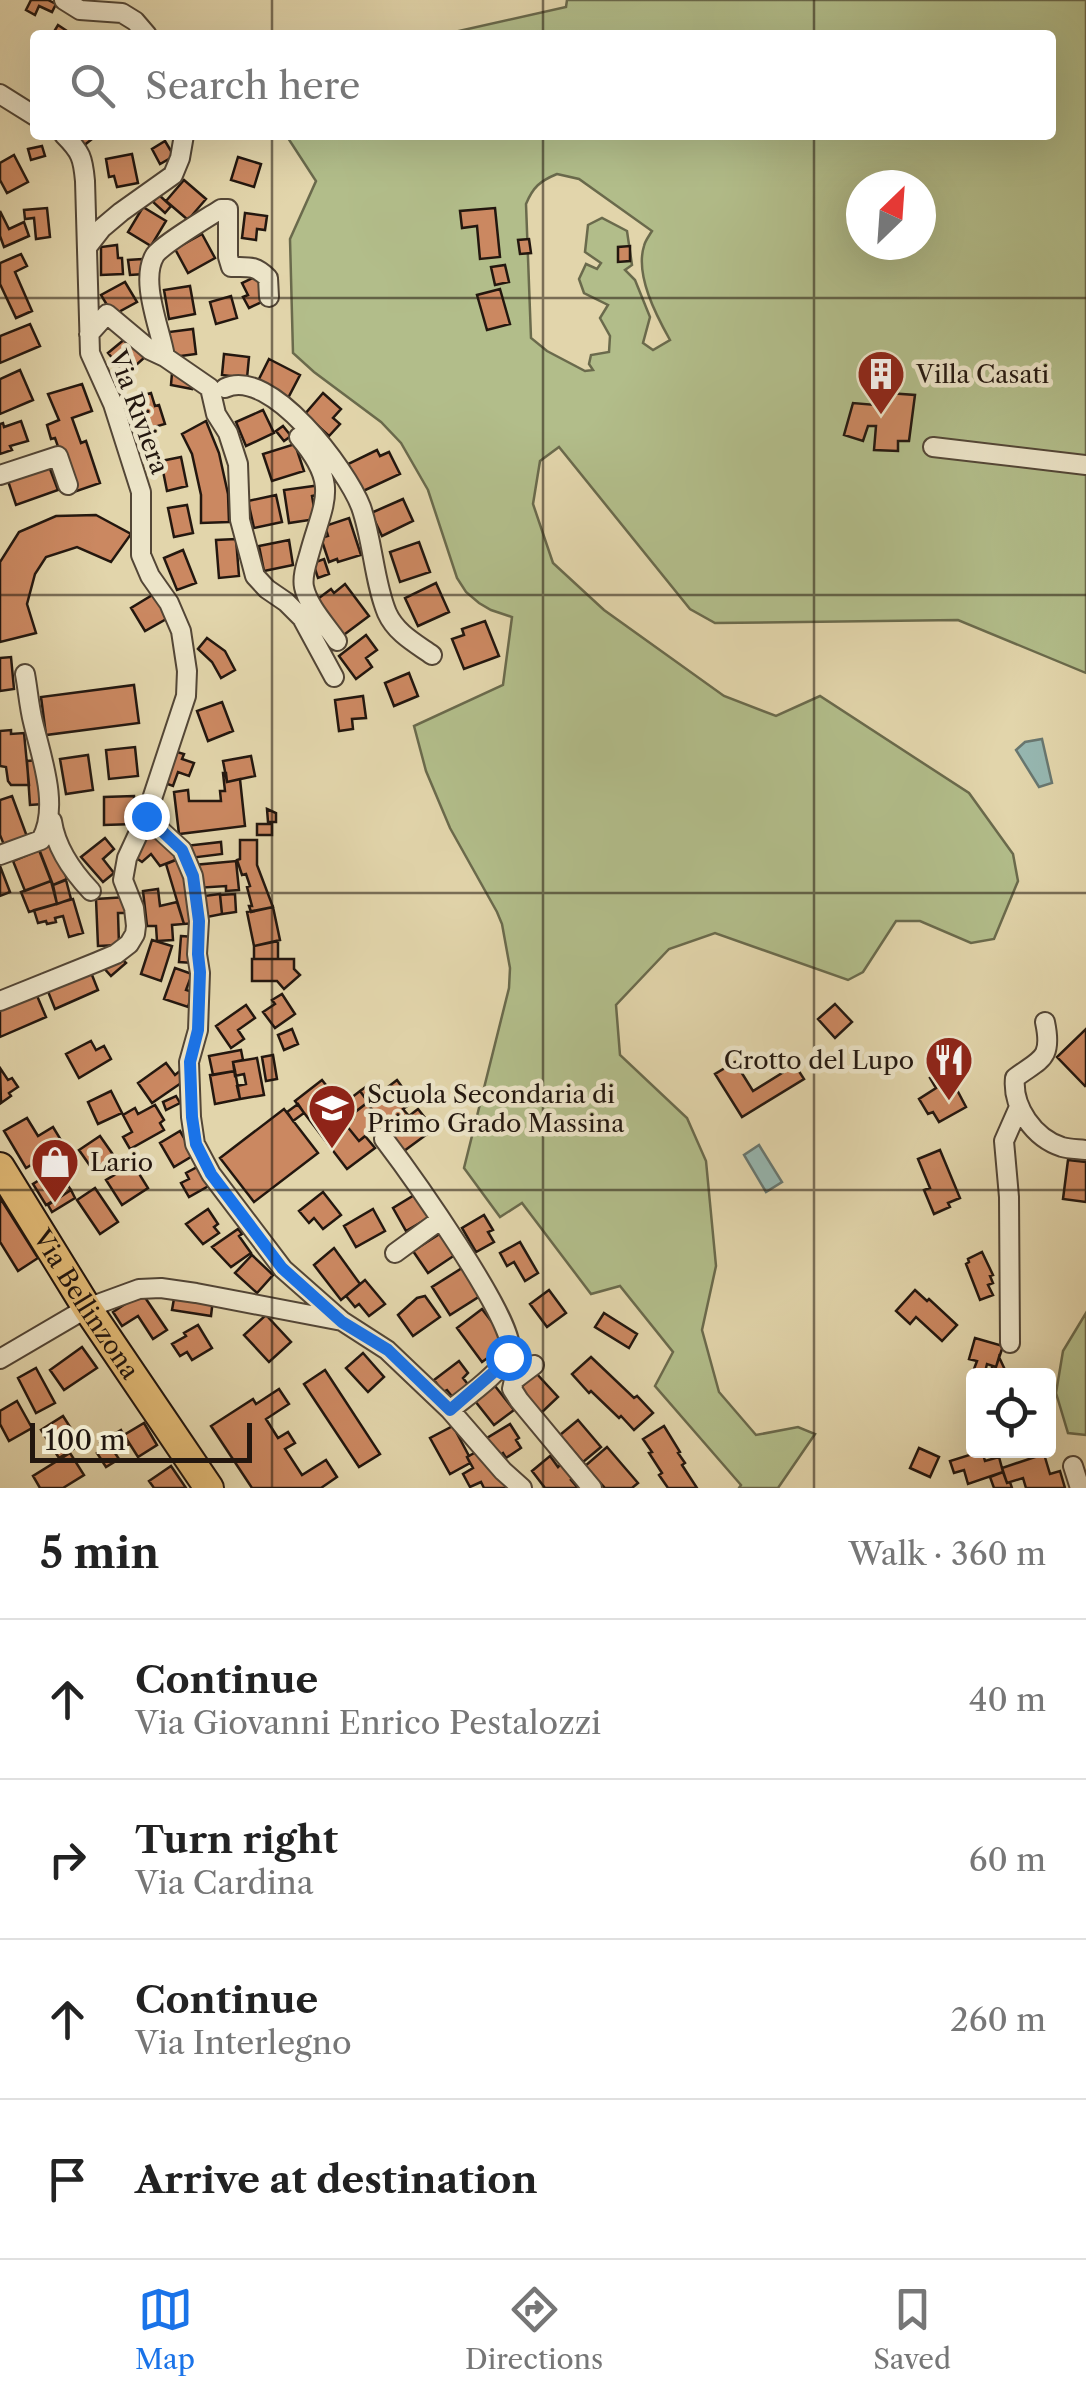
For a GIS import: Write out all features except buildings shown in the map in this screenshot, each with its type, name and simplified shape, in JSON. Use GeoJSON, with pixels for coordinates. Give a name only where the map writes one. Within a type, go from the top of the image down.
{"type":"FeatureCollection","features":[{"type":"Feature","properties":{"kind":"main road","name":"Via Bellinzona"},"geometry":{"type":"LineString","coordinates":[[0,1167],[87,1308],[209,1488]]}},
{"type":"Feature","properties":{"kind":"street"},"geometry":{"type":"LineString","coordinates":[[64,0],[80,10],[122,13],[142,30]]}},
{"type":"Feature","properties":{"kind":"street"},"geometry":{"type":"LineString","coordinates":[[0,94],[30,113]]}},
{"type":"Feature","properties":{"kind":"street","name":"Via Riviera"},"geometry":{"type":"LineString","coordinates":[[0,1001],[116,954],[129,944],[136,926],[123,880],[127,858],[146,816],[186,696],[188,671],[181,631],[141,555],[141,492],[113,404],[90,352],[82,158],[69,140]]}},
{"type":"Feature","properties":{"kind":"street"},"geometry":{"type":"LineString","coordinates":[[88,246],[121,212],[174,175],[183,140]]}},
{"type":"Feature","properties":{"kind":"street"},"geometry":{"type":"LineString","coordinates":[[166,358],[151,297],[150,268],[156,253],[221,209],[228,209],[231,266],[254,267],[262,272],[268,278],[269,298]]}},
{"type":"Feature","properties":{"kind":"street"},"geometry":{"type":"LineString","coordinates":[[89,334],[107,314],[150,350],[217,388],[250,394],[268,404],[312,452],[325,481],[326,496],[302,582],[308,598],[337,641]]}},
{"type":"Feature","properties":{"kind":"street"},"geometry":{"type":"LineString","coordinates":[[217,388],[235,383],[252,386],[272,397],[340,468],[359,502],[368,530],[386,612],[403,635],[432,654]]}},
{"type":"Feature","properties":{"kind":"street"},"geometry":{"type":"LineString","coordinates":[[217,388],[216,414],[238,464],[240,520],[255,576],[302,618],[334,678]]}},
{"type":"Feature","properties":{"kind":"street"},"geometry":{"type":"LineString","coordinates":[[933,447],[1086,465]]}},
{"type":"Feature","properties":{"kind":"street"},"geometry":{"type":"LineString","coordinates":[[0,475],[58,456],[68,486]]}},
{"type":"Feature","properties":{"kind":"street"},"geometry":{"type":"LineString","coordinates":[[25,674],[54,838],[68,863],[91,890]]}},
{"type":"Feature","properties":{"kind":"street"},"geometry":{"type":"LineString","coordinates":[[0,855],[41,840],[50,810]]}},
{"type":"Feature","properties":{"kind":"street"},"geometry":{"type":"LineString","coordinates":[[146,816],[182,850],[193,876],[200,972],[198,1030],[190,1062],[192,1117],[196,1144],[211,1174],[282,1268],[342,1322],[388,1350],[526,1488]]}},
{"type":"Feature","properties":{"kind":"street"},"geometry":{"type":"LineString","coordinates":[[1045,1022],[1048,1035],[1042,1059],[1015,1078],[1019,1107],[1040,1136],[1063,1148],[1086,1150]]}},
{"type":"Feature","properties":{"kind":"street"},"geometry":{"type":"LineString","coordinates":[[1010,1343],[1009,1197],[1004,1141],[1019,1107]]}},
{"type":"Feature","properties":{"kind":"street"},"geometry":{"type":"LineString","coordinates":[[384,1139],[498,1310],[511,1342],[503,1364],[450,1410]]}},
{"type":"Feature","properties":{"kind":"street"},"geometry":{"type":"LineString","coordinates":[[395,1253],[440,1220]]}},
{"type":"Feature","properties":{"kind":"street"},"geometry":{"type":"LineString","coordinates":[[0,1360],[87,1308],[140,1289],[161,1288],[342,1322]]}},
{"type":"Feature","properties":{"kind":"street"},"geometry":{"type":"LineString","coordinates":[[534,1365],[514,1380],[512,1389],[592,1488]]}},
{"type":"Feature","properties":{"kind":"street"},"geometry":{"type":"LineString","coordinates":[[1072,1466],[1080,1488]]}},
{"type":"Feature","properties":{"kind":"green space"},"geometry":{"type":"Polygon","coordinates":[[[567,0],[1086,0],[1086,673],[958,620],[715,623],[690,609],[559,447],[540,461],[533,504],[553,563],[604,610],[724,696],[776,716],[820,696],[969,793],[1013,854],[1018,881],[994,939],[971,943],[920,921],[896,921],[863,972],[848,980],[715,933],[669,949],[616,1005],[620,1055],[687,1118],[706,1161],[716,1266],[702,1330],[719,1392],[756,1435],[798,1427],[815,1434],[778,1488],[739,1488],[741,1485],[655,1386],[673,1352],[620,1286],[591,1294],[522,1203],[500,1217],[464,1168],[509,988],[510,968],[502,924],[450,828],[426,771],[414,726],[503,685],[512,617],[479,603],[457,578],[428,490],[401,443],[381,422],[293,353],[290,239],[316,181],[289,140],[1056,140],[1056,30],[463,30],[566,7],[567,0]],[[557,174],[538,185],[526,204],[531,338],[585,371],[593,370],[589,364],[591,355],[609,352],[610,336],[600,318],[608,305],[584,293],[579,279],[586,264],[597,269],[601,263],[585,252],[588,225],[602,218],[627,231],[632,265],[625,270],[635,280],[650,317],[643,343],[653,350],[670,340],[653,307],[642,269],[644,246],[652,231],[579,179],[557,174]]]}},
{"type":"Feature","properties":{"kind":"green space"},"geometry":{"type":"Polygon","coordinates":[[[1086,1313],[1086,1435],[1068,1433],[1056,1393],[1063,1351],[1086,1313]]]}},
{"type":"Feature","properties":{"kind":"water"},"geometry":{"type":"Polygon","coordinates":[[[1042,739],[1052,783],[1039,787],[1016,750],[1025,742],[1042,739]]]}},
{"type":"Feature","properties":{"kind":"water"},"geometry":{"type":"Polygon","coordinates":[[[759,1145],[782,1182],[766,1192],[744,1155],[759,1145]]]}},
{"type":"Feature","properties":{"kind":"place","name":"Villa Casati"},"geometry":{"type":"Point","coordinates":[881,416]}},
{"type":"Feature","properties":{"kind":"place","name":"Crotto del Lupo"},"geometry":{"type":"Point","coordinates":[949,1102]}},
{"type":"Feature","properties":{"kind":"place","name":"Scuola Secondaria di Primo Grado Massina"},"geometry":{"type":"Point","coordinates":[332,1150]}},
{"type":"Feature","properties":{"kind":"place","name":"Lario"},"geometry":{"type":"Point","coordinates":[55,1204]}},
{"type":"Feature","properties":{"kind":"route"},"geometry":{"type":"LineString","coordinates":[[146,816],[182,850],[193,876],[200,972],[198,1030],[190,1062],[192,1117],[196,1144],[211,1174],[282,1268],[342,1322],[388,1350],[450,1410],[508,1357]]}}]}
